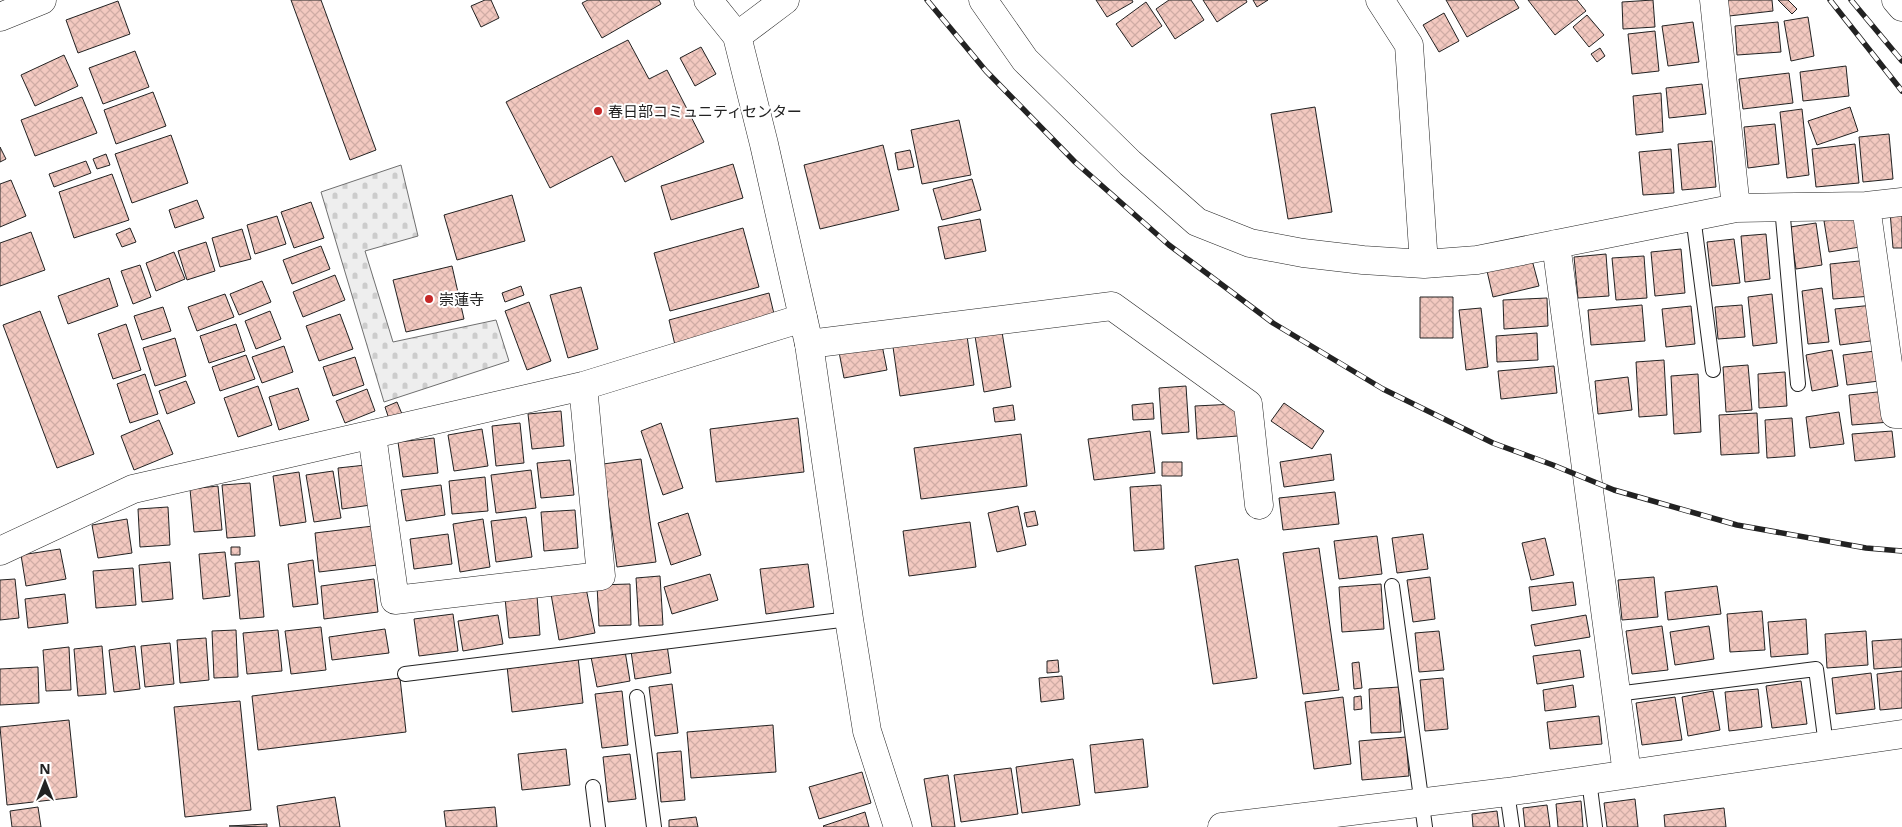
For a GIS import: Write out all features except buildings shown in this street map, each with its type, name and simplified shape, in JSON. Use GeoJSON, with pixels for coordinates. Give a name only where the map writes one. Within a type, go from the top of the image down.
{"type":"FeatureCollection","features":[{"type":"Feature","properties":{"kind":"street"},"geometry":{"type":"LineString","coordinates":[[0,17],[42,0]]}},
{"type":"Feature","properties":{"kind":"street"},"geometry":{"type":"LineString","coordinates":[[708,0],[737,36],[764,144],[809,344],[867,731],[898,827]]}},
{"type":"Feature","properties":{"kind":"street"},"geometry":{"type":"LineString","coordinates":[[737,36],[785,0]]}},
{"type":"Feature","properties":{"kind":"street"},"geometry":{"type":"LineString","coordinates":[[983,0],[1025,60],[1130,163],[1198,222],[1250,243],[1303,253],[1363,260],[1424,264],[1477,260],[1736,208],[1866,206],[1902,202]]}},
{"type":"Feature","properties":{"kind":"street"},"geometry":{"type":"LineString","coordinates":[[1380,0],[1409,45],[1424,264]]}},
{"type":"Feature","properties":{"kind":"street"},"geometry":{"type":"LineString","coordinates":[[1714,0],[1736,208]]}},
{"type":"Feature","properties":{"kind":"street"},"geometry":{"type":"LineString","coordinates":[[1896,0],[1902,7]]}},
{"type":"Feature","properties":{"kind":"street"},"geometry":{"type":"LineString","coordinates":[[1866,206],[1895,414],[1902,414]]}},
{"type":"Feature","properties":{"kind":"street"},"geometry":{"type":"LineString","coordinates":[[1556,244],[1627,774]]}},
{"type":"Feature","properties":{"kind":"street"},"geometry":{"type":"LineString","coordinates":[[809,344],[1112,306],[1248,404],[1259,505]]}},
{"type":"Feature","properties":{"kind":"street"},"geometry":{"type":"LineString","coordinates":[[0,551],[133,489],[583,386],[802,318]]}},
{"type":"Feature","properties":{"kind":"street"},"geometry":{"type":"LineString","coordinates":[[372,435],[395,600],[601,576],[583,386]]}},
{"type":"Feature","properties":{"kind":"street"},"geometry":{"type":"LineString","coordinates":[[1222,827],[1424,814],[1507,792],[1902,734]]}},
{"type":"Feature","properties":{"kind":"lane"},"geometry":{"type":"LineString","coordinates":[[1782,207],[1798,384]]}},
{"type":"Feature","properties":{"kind":"lane"},"geometry":{"type":"LineString","coordinates":[[1693,216],[1712,370]]}},
{"type":"Feature","properties":{"kind":"lane"},"geometry":{"type":"LineString","coordinates":[[1392,586],[1424,814]]}},
{"type":"Feature","properties":{"kind":"lane"},"geometry":{"type":"LineString","coordinates":[[405,674],[849,619]]}},
{"type":"Feature","properties":{"kind":"lane"},"geometry":{"type":"LineString","coordinates":[[1616,694],[1816,669],[1826,745]]}},
{"type":"Feature","properties":{"kind":"lane"},"geometry":{"type":"LineString","coordinates":[[637,697],[654,827]]}},
{"type":"Feature","properties":{"kind":"lane"},"geometry":{"type":"LineString","coordinates":[[1589,780],[1595,827]]}},
{"type":"Feature","properties":{"kind":"lane"},"geometry":{"type":"LineString","coordinates":[[593,787],[598,827]]}},
{"type":"Feature","properties":{"kind":"lane"},"geometry":{"type":"LineString","coordinates":[[1507,792],[1512,827]]}},
{"type":"Feature","properties":{"kind":"green space"},"geometry":{"type":"Polygon","coordinates":[[[401,165],[418,236],[365,251],[393,342],[496,320],[509,361],[384,402],[321,192],[401,165]]]}},
{"type":"Feature","properties":{"kind":"railway"},"geometry":{"type":"LineString","coordinates":[[927,0],[986,71],[1075,162],[1169,245],[1273,323],[1383,389],[1493,443],[1614,490],[1737,525],[1866,548],[1902,551]]}},
{"type":"Feature","properties":{"kind":"railway"},"geometry":{"type":"LineString","coordinates":[[1830,0],[1902,91]]}},
{"type":"Feature","properties":{"kind":"railway"},"geometry":{"type":"LineString","coordinates":[[1851,0],[1902,61]]}},
{"type":"Feature","properties":{"kind":"place","name":"春日部コミュニティセンター"},"geometry":{"type":"Point","coordinates":[598,111]}},
{"type":"Feature","properties":{"kind":"place","name":"崇蓮寺"},"geometry":{"type":"Point","coordinates":[429,299]}}]}
